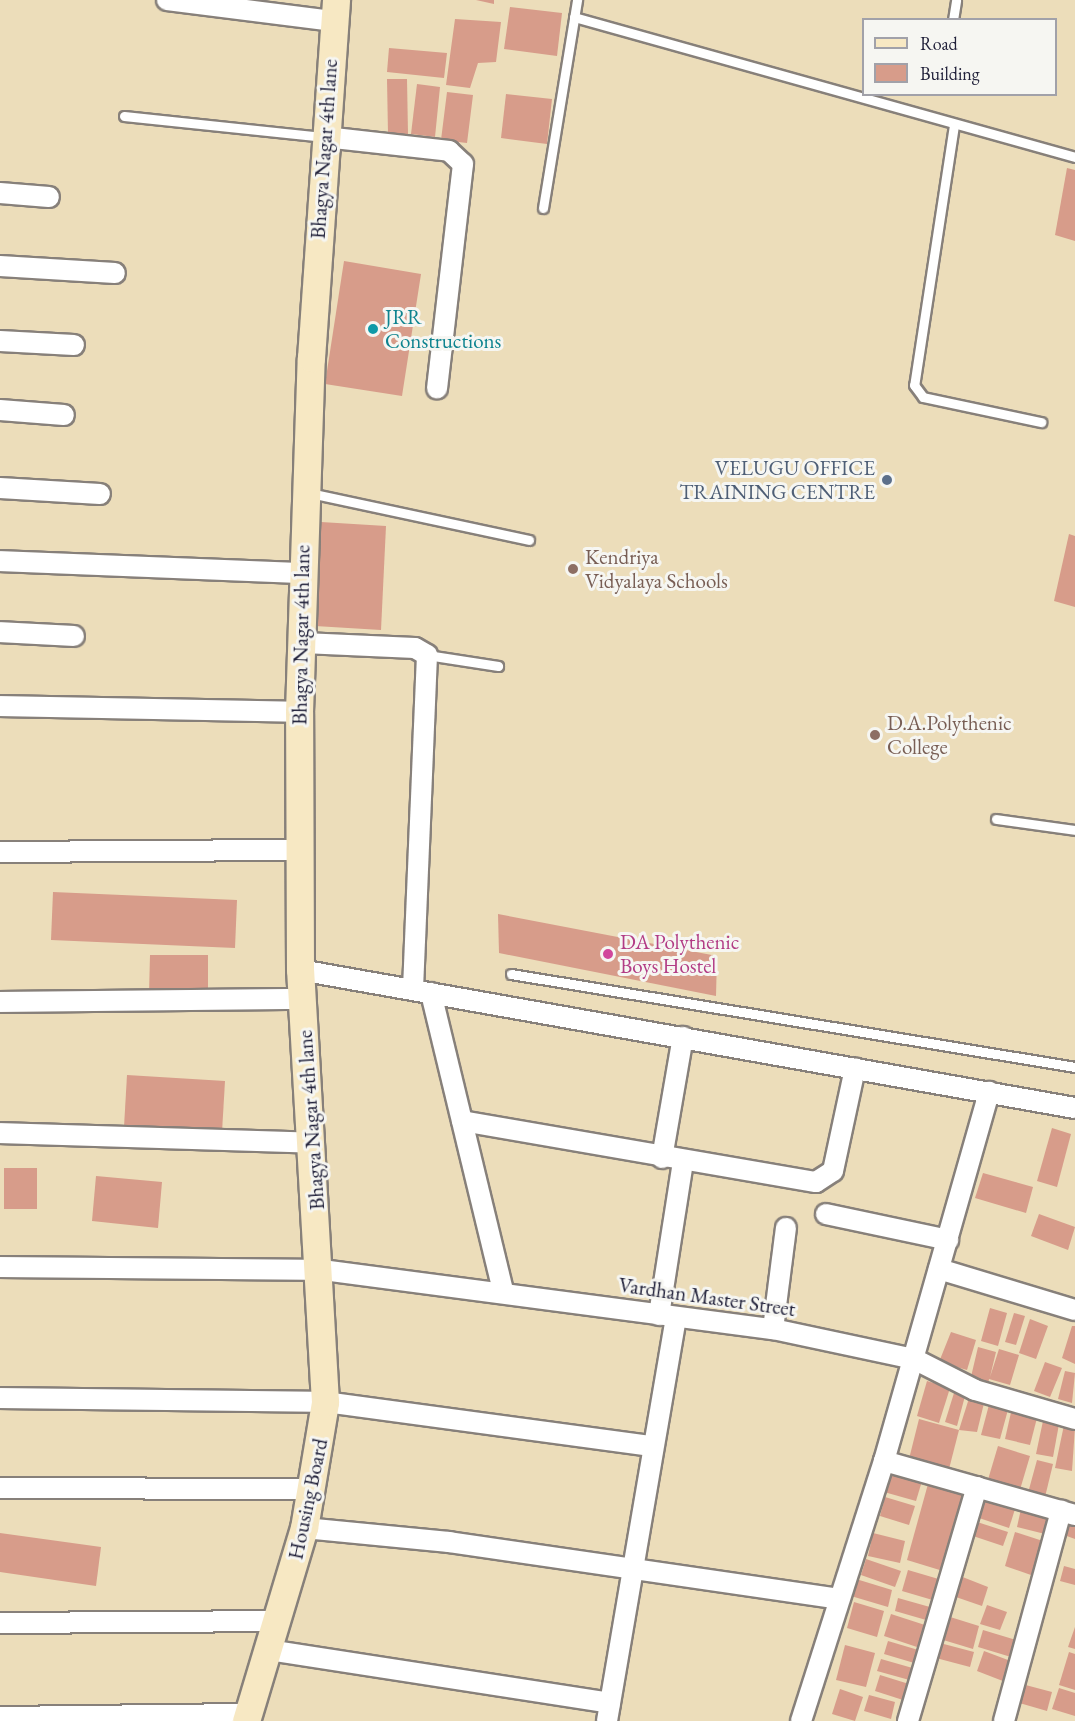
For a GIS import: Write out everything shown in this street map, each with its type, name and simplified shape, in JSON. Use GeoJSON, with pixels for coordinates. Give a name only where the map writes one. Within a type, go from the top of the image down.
{"type":"FeatureCollection","features":[{"type":"Feature","properties":{"kind":"main road","name":"Bhagya Nagar 4th lane"},"geometry":{"type":"LineString","coordinates":[[322,1270],[300,970],[299,712],[303,644],[302,573],[305,492],[324,137],[335,11]]}},
{"type":"Feature","properties":{"kind":"main road","name":"Housing Board"},"geometry":{"type":"LineString","coordinates":[[247,1718],[279,1621],[313,1489],[325,1402],[322,1270]]}},
{"type":"Feature","properties":{"kind":"street"},"geometry":{"type":"LineString","coordinates":[[167,0],[335,11]]}},
{"type":"Feature","properties":{"kind":"street"},"geometry":{"type":"LineString","coordinates":[[324,137],[449,151],[463,164],[437,389]]}},
{"type":"Feature","properties":{"kind":"street"},"geometry":{"type":"LineString","coordinates":[[0,193],[49,197]]}},
{"type":"Feature","properties":{"kind":"street"},"geometry":{"type":"LineString","coordinates":[[0,266],[115,273]]}},
{"type":"Feature","properties":{"kind":"street"},"geometry":{"type":"LineString","coordinates":[[0,341],[74,345]]}},
{"type":"Feature","properties":{"kind":"street"},"geometry":{"type":"LineString","coordinates":[[0,410],[64,415]]}},
{"type":"Feature","properties":{"kind":"street"},"geometry":{"type":"LineString","coordinates":[[0,488],[100,494]]}},
{"type":"Feature","properties":{"kind":"street"},"geometry":{"type":"LineString","coordinates":[[0,561],[302,573]]}},
{"type":"Feature","properties":{"kind":"street"},"geometry":{"type":"LineString","coordinates":[[0,632],[74,636]]}},
{"type":"Feature","properties":{"kind":"street"},"geometry":{"type":"LineString","coordinates":[[303,644],[415,648],[427,655],[422,991],[462,1121],[503,1291]]}},
{"type":"Feature","properties":{"kind":"street"},"geometry":{"type":"LineString","coordinates":[[0,706],[299,712]]}},
{"type":"Feature","properties":{"kind":"street"},"geometry":{"type":"LineString","coordinates":[[0,852],[300,850]]}},
{"type":"Feature","properties":{"kind":"street"},"geometry":{"type":"LineString","coordinates":[[300,970],[1075,1108]]}},
{"type":"Feature","properties":{"kind":"street"},"geometry":{"type":"LineString","coordinates":[[0,1002],[302,999]]}},
{"type":"Feature","properties":{"kind":"street"},"geometry":{"type":"LineString","coordinates":[[662,1158],[683,1037]]}},
{"type":"Feature","properties":{"kind":"street"},"geometry":{"type":"LineString","coordinates":[[462,1121],[683,1162],[822,1181],[833,1171],[855,1068]]}},
{"type":"Feature","properties":{"kind":"street"},"geometry":{"type":"LineString","coordinates":[[801,1721],[838,1599],[884,1461],[989,1092]]}},
{"type":"Feature","properties":{"kind":"street"},"geometry":{"type":"LineString","coordinates":[[0,1133],[312,1143]]}},
{"type":"Feature","properties":{"kind":"street"},"geometry":{"type":"LineString","coordinates":[[268,1650],[609,1712],[651,1446],[668,1316],[683,1162]]}},
{"type":"Feature","properties":{"kind":"street"},"geometry":{"type":"LineString","coordinates":[[826,1214],[948,1240]]}},
{"type":"Feature","properties":{"kind":"street"},"geometry":{"type":"LineString","coordinates":[[773,1329],[786,1228]]}},
{"type":"Feature","properties":{"kind":"street","name":"Vardhan Master Street"},"geometry":{"type":"LineString","coordinates":[[0,1267],[322,1270],[503,1291],[773,1329],[914,1359],[975,1390],[1075,1419]]}},
{"type":"Feature","properties":{"kind":"street"},"geometry":{"type":"LineString","coordinates":[[939,1269],[1075,1310]]}},
{"type":"Feature","properties":{"kind":"street"},"geometry":{"type":"LineString","coordinates":[[0,1398],[325,1402],[651,1446]]}},
{"type":"Feature","properties":{"kind":"street"},"geometry":{"type":"LineString","coordinates":[[884,1461],[1068,1513],[1004,1721]]}},
{"type":"Feature","properties":{"kind":"street"},"geometry":{"type":"LineString","coordinates":[[908,1721],[977,1487]]}},
{"type":"Feature","properties":{"kind":"street"},"geometry":{"type":"LineString","coordinates":[[0,1488],[313,1489]]}},
{"type":"Feature","properties":{"kind":"street"},"geometry":{"type":"LineString","coordinates":[[304,1528],[449,1542],[630,1571],[838,1599]]}},
{"type":"Feature","properties":{"kind":"street"},"geometry":{"type":"LineString","coordinates":[[0,1623],[279,1621]]}},
{"type":"Feature","properties":{"kind":"street"},"geometry":{"type":"LineString","coordinates":[[0,1717],[247,1718]]}},
{"type":"Feature","properties":{"kind":"lane"},"geometry":{"type":"LineString","coordinates":[[543,208],[577,0]]}},
{"type":"Feature","properties":{"kind":"lane"},"geometry":{"type":"LineString","coordinates":[[953,18],[956,0]]}},
{"type":"Feature","properties":{"kind":"lane"},"geometry":{"type":"LineString","coordinates":[[574,17],[1075,157]]}},
{"type":"Feature","properties":{"kind":"lane"},"geometry":{"type":"LineString","coordinates":[[124,116],[324,137]]}},
{"type":"Feature","properties":{"kind":"lane"},"geometry":{"type":"LineString","coordinates":[[954,125],[914,385],[923,397],[1041,422]]}},
{"type":"Feature","properties":{"kind":"lane"},"geometry":{"type":"LineString","coordinates":[[305,492],[529,540]]}},
{"type":"Feature","properties":{"kind":"lane"},"geometry":{"type":"LineString","coordinates":[[427,655],[498,666]]}},
{"type":"Feature","properties":{"kind":"lane"},"geometry":{"type":"LineString","coordinates":[[996,819],[1075,830]]}},
{"type":"Feature","properties":{"kind":"lane"},"geometry":{"type":"LineString","coordinates":[[510,974],[1075,1067]]}},
{"type":"Feature","properties":{"kind":"building"},"geometry":{"type":"Polygon","coordinates":[[[476,0],[494,0],[494,4],[476,0]]]}},
{"type":"Feature","properties":{"kind":"building"},"geometry":{"type":"Polygon","coordinates":[[[510,7],[562,13],[557,56],[504,49],[510,7]]]}},
{"type":"Feature","properties":{"kind":"building"},"geometry":{"type":"Polygon","coordinates":[[[455,19],[501,22],[496,62],[478,63],[470,88],[446,85],[455,19]]]}},
{"type":"Feature","properties":{"kind":"building"},"geometry":{"type":"Polygon","coordinates":[[[389,48],[447,53],[444,78],[387,72],[389,48]]]}},
{"type":"Feature","properties":{"kind":"building"},"geometry":{"type":"Polygon","coordinates":[[[387,79],[407,79],[408,134],[388,134],[387,79]]]}},
{"type":"Feature","properties":{"kind":"building"},"geometry":{"type":"Polygon","coordinates":[[[417,84],[440,87],[435,137],[411,134],[417,84]]]}},
{"type":"Feature","properties":{"kind":"building"},"geometry":{"type":"Polygon","coordinates":[[[447,92],[473,95],[467,143],[441,140],[447,92]]]}},
{"type":"Feature","properties":{"kind":"building"},"geometry":{"type":"Polygon","coordinates":[[[506,94],[552,99],[547,144],[501,138],[506,94]]]}},
{"type":"Feature","properties":{"kind":"building"},"geometry":{"type":"Polygon","coordinates":[[[1067,168],[1075,170],[1075,241],[1055,235],[1067,168]]]}},
{"type":"Feature","properties":{"kind":"building","name":"JRR Constructions"},"geometry":{"type":"Polygon","coordinates":[[[344,261],[421,274],[402,396],[325,384],[344,261]]]}},
{"type":"Feature","properties":{"kind":"building"},"geometry":{"type":"Polygon","coordinates":[[[321,522],[386,526],[381,630],[315,626],[321,522]]]}},
{"type":"Feature","properties":{"kind":"building"},"geometry":{"type":"Polygon","coordinates":[[[1069,534],[1075,536],[1075,607],[1054,601],[1069,534]]]}},
{"type":"Feature","properties":{"kind":"building"},"geometry":{"type":"Polygon","coordinates":[[[53,892],[237,900],[235,948],[51,940],[53,892]]]}},
{"type":"Feature","properties":{"kind":"building","name":"DA Polythenic Boys Hostel"},"geometry":{"type":"Polygon","coordinates":[[[498,914],[717,956],[716,996],[499,953],[498,914]]]}},
{"type":"Feature","properties":{"kind":"building"},"geometry":{"type":"Polygon","coordinates":[[[150,955],[208,955],[208,995],[149,995],[150,955]]]}},
{"type":"Feature","properties":{"kind":"building"},"geometry":{"type":"Polygon","coordinates":[[[127,1075],[225,1081],[222,1132],[124,1127],[127,1075]]]}},
{"type":"Feature","properties":{"kind":"building"},"geometry":{"type":"Polygon","coordinates":[[[1052,1128],[1071,1134],[1057,1187],[1037,1181],[1052,1128]]]}},
{"type":"Feature","properties":{"kind":"building"},"geometry":{"type":"Polygon","coordinates":[[[4,1168],[37,1168],[37,1209],[4,1209],[4,1168]]]}},
{"type":"Feature","properties":{"kind":"building"},"geometry":{"type":"Polygon","coordinates":[[[983,1173],[1033,1187],[1026,1213],[975,1198],[983,1173]]]}},
{"type":"Feature","properties":{"kind":"building"},"geometry":{"type":"Polygon","coordinates":[[[96,1176],[162,1182],[158,1228],[92,1221],[96,1176]]]}},
{"type":"Feature","properties":{"kind":"building"},"geometry":{"type":"Polygon","coordinates":[[[1039,1214],[1075,1227],[1068,1250],[1031,1236],[1039,1214]]]}},
{"type":"Feature","properties":{"kind":"building"},"geometry":{"type":"Polygon","coordinates":[[[990,1308],[1007,1313],[998,1346],[981,1341],[990,1308]]]}},
{"type":"Feature","properties":{"kind":"building"},"geometry":{"type":"Polygon","coordinates":[[[1014,1313],[1025,1316],[1016,1345],[1005,1342],[1014,1313]]]}},
{"type":"Feature","properties":{"kind":"building"},"geometry":{"type":"Polygon","coordinates":[[[1030,1319],[1048,1326],[1036,1359],[1019,1353],[1030,1319]]]}},
{"type":"Feature","properties":{"kind":"building"},"geometry":{"type":"Polygon","coordinates":[[[1072,1326],[1075,1326],[1075,1364],[1062,1358],[1072,1326]]]}},
{"type":"Feature","properties":{"kind":"building"},"geometry":{"type":"Polygon","coordinates":[[[951,1332],[976,1340],[967,1370],[939,1362],[951,1332]]]}},
{"type":"Feature","properties":{"kind":"building"},"geometry":{"type":"Polygon","coordinates":[[[978,1347],[996,1352],[990,1377],[999,1349],[1019,1355],[1010,1385],[989,1379],[988,1386],[970,1381],[978,1347]]]}},
{"type":"Feature","properties":{"kind":"building"},"geometry":{"type":"Polygon","coordinates":[[[1045,1362],[1062,1368],[1050,1397],[1034,1391],[1045,1362]]]}},
{"type":"Feature","properties":{"kind":"building"},"geometry":{"type":"Polygon","coordinates":[[[1065,1371],[1075,1373],[1072,1403],[1058,1399],[1065,1371]]]}},
{"type":"Feature","properties":{"kind":"building"},"geometry":{"type":"Polygon","coordinates":[[[927,1381],[950,1388],[939,1423],[917,1416],[927,1381]]]}},
{"type":"Feature","properties":{"kind":"building"},"geometry":{"type":"Polygon","coordinates":[[[954,1393],[965,1396],[957,1426],[945,1422],[954,1393]]]}},
{"type":"Feature","properties":{"kind":"building"},"geometry":{"type":"Polygon","coordinates":[[[970,1395],[985,1399],[977,1432],[959,1430],[970,1395]]]}},
{"type":"Feature","properties":{"kind":"building"},"geometry":{"type":"Polygon","coordinates":[[[990,1401],[1009,1406],[1000,1439],[981,1435],[990,1401]]]}},
{"type":"Feature","properties":{"kind":"building"},"geometry":{"type":"Polygon","coordinates":[[[1012,1408],[1038,1414],[1030,1445],[1005,1439],[1012,1408]]]}},
{"type":"Feature","properties":{"kind":"building"},"geometry":{"type":"Polygon","coordinates":[[[919,1419],[959,1430],[949,1469],[909,1459],[919,1419]]]}},
{"type":"Feature","properties":{"kind":"building"},"geometry":{"type":"Polygon","coordinates":[[[1043,1421],[1059,1424],[1053,1457],[1036,1454],[1043,1421]]]}},
{"type":"Feature","properties":{"kind":"building"},"geometry":{"type":"Polygon","coordinates":[[[1064,1425],[1075,1427],[1072,1471],[1055,1468],[1064,1425]]]}},
{"type":"Feature","properties":{"kind":"building"},"geometry":{"type":"Polygon","coordinates":[[[998,1446],[1030,1456],[1019,1493],[987,1483],[998,1446]]]}},
{"type":"Feature","properties":{"kind":"building"},"geometry":{"type":"Polygon","coordinates":[[[1037,1460],[1053,1464],[1045,1497],[1028,1493],[1037,1460]]]}},
{"type":"Feature","properties":{"kind":"building"},"geometry":{"type":"Polygon","coordinates":[[[890,1472],[922,1481],[916,1501],[884,1492],[890,1472]]]}},
{"type":"Feature","properties":{"kind":"building"},"geometry":{"type":"Polygon","coordinates":[[[928,1484],[965,1495],[943,1571],[907,1560],[928,1484]]]}},
{"type":"Feature","properties":{"kind":"building"},"geometry":{"type":"Polygon","coordinates":[[[980,1494],[1016,1506],[1009,1528],[973,1516],[980,1494]]]}},
{"type":"Feature","properties":{"kind":"building"},"geometry":{"type":"Polygon","coordinates":[[[885,1497],[915,1506],[909,1525],[880,1516],[885,1497]]]}},
{"type":"Feature","properties":{"kind":"building"},"geometry":{"type":"Polygon","coordinates":[[[1021,1509],[1049,1516],[1045,1534],[1017,1527],[1021,1509]]]}},
{"type":"Feature","properties":{"kind":"building"},"geometry":{"type":"Polygon","coordinates":[[[1070,1519],[1075,1521],[1075,1539],[1064,1535],[1070,1519]]]}},
{"type":"Feature","properties":{"kind":"building"},"geometry":{"type":"Polygon","coordinates":[[[971,1520],[1008,1532],[1003,1546],[967,1534],[971,1520]]]}},
{"type":"Feature","properties":{"kind":"building"},"geometry":{"type":"Polygon","coordinates":[[[1015,1532],[1046,1542],[1031,1575],[1005,1566],[1015,1532]]]}},
{"type":"Feature","properties":{"kind":"building"},"geometry":{"type":"Polygon","coordinates":[[[0,1533],[101,1547],[96,1586],[0,1572],[0,1533]]]}},
{"type":"Feature","properties":{"kind":"building"},"geometry":{"type":"Polygon","coordinates":[[[873,1533],[905,1541],[900,1563],[868,1556],[873,1533]]]}},
{"type":"Feature","properties":{"kind":"building"},"geometry":{"type":"Polygon","coordinates":[[[866,1559],[901,1571],[895,1587],[861,1575],[866,1559]]]}},
{"type":"Feature","properties":{"kind":"building"},"geometry":{"type":"Polygon","coordinates":[[[1064,1566],[1075,1569],[1075,1585],[1060,1581],[1064,1566]]]}},
{"type":"Feature","properties":{"kind":"building"},"geometry":{"type":"Polygon","coordinates":[[[908,1570],[942,1580],[936,1601],[902,1591],[908,1570]]]}},
{"type":"Feature","properties":{"kind":"building"},"geometry":{"type":"Polygon","coordinates":[[[960,1576],[988,1587],[982,1606],[953,1596],[960,1576]]]}},
{"type":"Feature","properties":{"kind":"building"},"geometry":{"type":"Polygon","coordinates":[[[856,1579],[892,1590],[888,1607],[851,1596],[856,1579]]]}},
{"type":"Feature","properties":{"kind":"building"},"geometry":{"type":"Polygon","coordinates":[[[898,1598],[937,1609],[933,1622],[895,1611],[898,1598]]]}},
{"type":"Feature","properties":{"kind":"building"},"geometry":{"type":"Polygon","coordinates":[[[854,1602],[884,1611],[877,1637],[847,1628],[854,1602]]]}},
{"type":"Feature","properties":{"kind":"building"},"geometry":{"type":"Polygon","coordinates":[[[987,1605],[1007,1612],[1000,1630],[980,1624],[987,1605]]]}},
{"type":"Feature","properties":{"kind":"building"},"geometry":{"type":"Polygon","coordinates":[[[891,1614],[928,1626],[920,1648],[884,1636],[891,1614]]]}},
{"type":"Feature","properties":{"kind":"building"},"geometry":{"type":"Polygon","coordinates":[[[947,1616],[979,1626],[973,1649],[940,1639],[947,1616]]]}},
{"type":"Feature","properties":{"kind":"building"},"geometry":{"type":"Polygon","coordinates":[[[1075,1627],[1075,1649],[1068,1647],[1075,1627]]]}},
{"type":"Feature","properties":{"kind":"building"},"geometry":{"type":"Polygon","coordinates":[[[983,1630],[1016,1640],[1011,1657],[978,1647],[983,1630]]]}},
{"type":"Feature","properties":{"kind":"building"},"geometry":{"type":"Polygon","coordinates":[[[888,1641],[925,1652],[921,1665],[884,1654],[888,1641]]]}},
{"type":"Feature","properties":{"kind":"building"},"geometry":{"type":"Polygon","coordinates":[[[940,1643],[974,1652],[970,1667],[936,1658],[940,1643]]]}},
{"type":"Feature","properties":{"kind":"building"},"geometry":{"type":"Polygon","coordinates":[[[845,1645],[875,1653],[866,1687],[836,1680],[845,1645]]]}},
{"type":"Feature","properties":{"kind":"building"},"geometry":{"type":"Polygon","coordinates":[[[984,1651],[1016,1663],[1008,1683],[977,1671],[984,1651]]]}},
{"type":"Feature","properties":{"kind":"building"},"geometry":{"type":"Polygon","coordinates":[[[1069,1652],[1075,1654],[1075,1690],[1059,1685],[1069,1652]]]}},
{"type":"Feature","properties":{"kind":"building"},"geometry":{"type":"Polygon","coordinates":[[[881,1659],[916,1669],[913,1681],[877,1671],[881,1659]]]}},
{"type":"Feature","properties":{"kind":"building"},"geometry":{"type":"Polygon","coordinates":[[[880,1675],[909,1684],[903,1700],[875,1691],[880,1675]]]}},
{"type":"Feature","properties":{"kind":"building"},"geometry":{"type":"Polygon","coordinates":[[[1018,1683],[1052,1692],[1047,1711],[1013,1701],[1018,1683]]]}},
{"type":"Feature","properties":{"kind":"building"},"geometry":{"type":"Polygon","coordinates":[[[1059,1688],[1075,1693],[1075,1716],[1052,1709],[1059,1688]]]}},
{"type":"Feature","properties":{"kind":"building"},"geometry":{"type":"Polygon","coordinates":[[[840,1689],[863,1697],[855,1721],[832,1714],[840,1689]]]}},
{"type":"Feature","properties":{"kind":"building"},"geometry":{"type":"Polygon","coordinates":[[[869,1695],[895,1702],[891,1719],[864,1711],[869,1695]]]}},
{"type":"Feature","properties":{"kind":"place","name":"JRR Constructions"},"geometry":{"type":"Point","coordinates":[373,329]}},
{"type":"Feature","properties":{"kind":"place","name":"VELUGU OFFICE TRAINING CENTRE"},"geometry":{"type":"Point","coordinates":[887,480]}},
{"type":"Feature","properties":{"kind":"place","name":"Kendriya Vidyalaya Schools"},"geometry":{"type":"Point","coordinates":[573,569]}},
{"type":"Feature","properties":{"kind":"place","name":"D.A.Polythenic College"},"geometry":{"type":"Point","coordinates":[875,735]}},
{"type":"Feature","properties":{"kind":"place","name":"DA Polythenic Boys Hostel"},"geometry":{"type":"Point","coordinates":[608,954]}}]}
